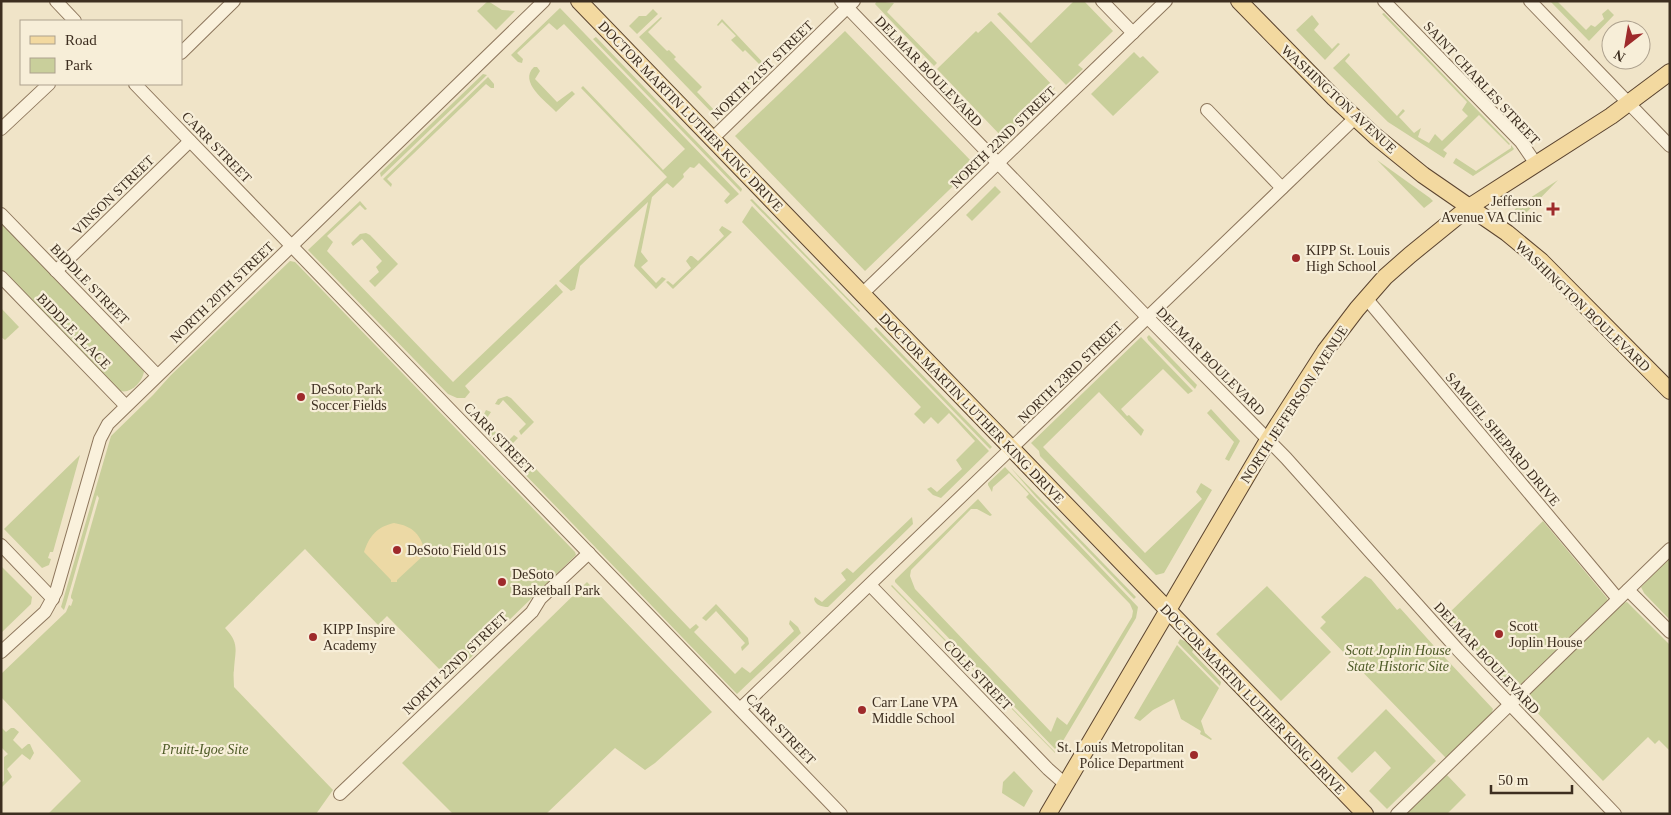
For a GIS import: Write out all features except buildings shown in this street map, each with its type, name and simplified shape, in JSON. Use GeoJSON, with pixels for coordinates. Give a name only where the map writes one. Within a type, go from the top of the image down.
{"type":"FeatureCollection","features":[{"type":"Feature","properties":{"kind":"main road","name":"DOCTOR MARTIN LUTHER KING DRIVE"},"geometry":{"type":"LineString","coordinates":[[579,1],[1365,814]]}},
{"type":"Feature","properties":{"kind":"main road","name":"WASHINGTON AVENUE"},"geometry":{"type":"LineString","coordinates":[[1239,1],[1355,118],[1399,156],[1470,207]]}},
{"type":"Feature","properties":{"kind":"main road","name":"NORTH JEFFERSON AVENUE"},"geometry":{"type":"LineString","coordinates":[[1048,814],[1268,440],[1325,351],[1366,298],[1410,255],[1470,207],[1628,104],[1670,72]]}},
{"type":"Feature","properties":{"kind":"main road","name":"WASHINGTON BOULEVARD"},"geometry":{"type":"LineString","coordinates":[[1470,207],[1507,233],[1541,261],[1670,391]]}},
{"type":"Feature","properties":{"kind":"street"},"geometry":{"type":"LineString","coordinates":[[56,1],[74,20]]}},
{"type":"Feature","properties":{"kind":"street"},"geometry":{"type":"LineString","coordinates":[[182,52],[234,1]]}},
{"type":"Feature","properties":{"kind":"street","name":"NORTH 20TH STREET"},"geometry":{"type":"LineString","coordinates":[[1,652],[45,612],[53,599],[59,585],[103,432],[108,424],[544,1]]}},
{"type":"Feature","properties":{"kind":"street"},"geometry":{"type":"LineString","coordinates":[[1102,1],[1133,33]]}},
{"type":"Feature","properties":{"kind":"street","name":"NORTH 22ND STREET"},"geometry":{"type":"LineString","coordinates":[[862,294],[1166,1]]}},
{"type":"Feature","properties":{"kind":"street"},"geometry":{"type":"LineString","coordinates":[[1530,1],[1670,146]]}},
{"type":"Feature","properties":{"kind":"street","name":"NORTH 21ST STREET"},"geometry":{"type":"LineString","coordinates":[[712,138],[847,3]]}},
{"type":"Feature","properties":{"kind":"street","name":"DELMAR BOULEVARD"},"geometry":{"type":"LineString","coordinates":[[847,3],[998,163],[1268,440],[1334,511],[1436,627],[1615,814]]}},
{"type":"Feature","properties":{"kind":"street","name":"SAINT CHARLES STREET"},"geometry":{"type":"LineString","coordinates":[[1389,3],[1521,142],[1536,164]]}},
{"type":"Feature","properties":{"kind":"street"},"geometry":{"type":"LineString","coordinates":[[1,129],[48,85]]}},
{"type":"Feature","properties":{"kind":"street","name":"CARR STREET"},"geometry":{"type":"LineString","coordinates":[[142,86],[190,141],[841,814]]}},
{"type":"Feature","properties":{"kind":"street"},"geometry":{"type":"LineString","coordinates":[[1206,110],[1282,188]]}},
{"type":"Feature","properties":{"kind":"street","name":"NORTH 23RD STREET"},"geometry":{"type":"LineString","coordinates":[[740,709],[1355,118]]}},
{"type":"Feature","properties":{"kind":"street","name":"VINSON STREET"},"geometry":{"type":"LineString","coordinates":[[56,270],[190,141]]}},
{"type":"Feature","properties":{"kind":"street","name":"BIDDLE STREET"},"geometry":{"type":"LineString","coordinates":[[1,214],[157,375]]}},
{"type":"Feature","properties":{"kind":"street","name":"BIDDLE PLACE"},"geometry":{"type":"LineString","coordinates":[[1,278],[126,406]]}},
{"type":"Feature","properties":{"kind":"street","name":"SAMUEL SHEPARD DRIVE"},"geometry":{"type":"LineString","coordinates":[[1366,298],[1618,599]]}},
{"type":"Feature","properties":{"kind":"street"},"geometry":{"type":"LineString","coordinates":[[1,545],[53,599]]}},
{"type":"Feature","properties":{"kind":"street"},"geometry":{"type":"LineString","coordinates":[[1397,814],[1670,549]]}},
{"type":"Feature","properties":{"kind":"street","name":"NORTH 22ND STREET"},"geometry":{"type":"LineString","coordinates":[[340,794],[532,612],[540,599],[589,553]]}},
{"type":"Feature","properties":{"kind":"street","name":"COLE STREET"},"geometry":{"type":"LineString","coordinates":[[870,585],[1045,766],[1065,784]]}},
{"type":"Feature","properties":{"kind":"street"},"geometry":{"type":"LineString","coordinates":[[1628,590],[1670,632]]}},
{"type":"Feature","properties":{"kind":"green space"},"geometry":{"type":"Polygon","coordinates":[[[488,1],[502,10],[515,11],[496,30],[477,11],[488,1]]]}},
{"type":"Feature","properties":{"kind":"green space"},"geometry":{"type":"Polygon","coordinates":[[[877,1],[894,3],[887,12],[937,63],[934,66],[875,4],[877,1]]]}},
{"type":"Feature","properties":{"kind":"green space"},"geometry":{"type":"Polygon","coordinates":[[[1074,1],[1084,1],[1113,31],[1078,65],[1083,69],[1066,85],[997,14],[1000,12],[1031,43],[1074,1]]]}},
{"type":"Feature","properties":{"kind":"green space"},"geometry":{"type":"Polygon","coordinates":[[[1550,1],[1557,1],[1586,30],[1591,25],[1595,27],[1601,22],[1601,29],[1589,41],[1550,1]]]}},
{"type":"Feature","properties":{"kind":"green space"},"geometry":{"type":"Polygon","coordinates":[[[560,8],[739,194],[727,204],[724,201],[730,194],[699,163],[694,168],[690,167],[683,174],[684,177],[673,188],[667,183],[652,197],[641,252],[648,261],[641,267],[656,283],[662,277],[666,279],[656,289],[634,266],[648,202],[580,266],[575,289],[571,291],[559,281],[667,177],[581,88],[583,86],[663,170],[685,149],[564,24],[557,30],[549,23],[517,53],[523,59],[522,63],[518,62],[511,55],[560,8]]]}},
{"type":"Feature","properties":{"kind":"green space"},"geometry":{"type":"Polygon","coordinates":[[[653,9],[658,14],[637,34],[629,26],[639,16],[646,16],[653,9]]]}},
{"type":"Feature","properties":{"kind":"green space"},"geometry":{"type":"Polygon","coordinates":[[[1608,9],[1614,15],[1609,20],[1603,20],[1602,14],[1608,9]]]}},
{"type":"Feature","properties":{"kind":"green space"},"geometry":{"type":"Polygon","coordinates":[[[1384,13],[1509,145],[1479,115],[1443,150],[1447,153],[1444,158],[1388,122],[1333,68],[1349,53],[1350,55],[1345,61],[1397,116],[1403,109],[1405,111],[1399,117],[1414,133],[1421,128],[1418,137],[1429,143],[1435,134],[1442,141],[1468,116],[1462,110],[1467,102],[1382,14],[1384,13]]]}},
{"type":"Feature","properties":{"kind":"green space"},"geometry":{"type":"Polygon","coordinates":[[[1312,15],[1319,24],[1314,30],[1332,49],[1338,43],[1340,44],[1325,60],[1296,30],[1312,15]]]}},
{"type":"Feature","properties":{"kind":"green space"},"geometry":{"type":"Polygon","coordinates":[[[661,17],[648,32],[667,51],[669,50],[676,57],[674,59],[702,87],[697,92],[715,111],[721,106],[723,108],[715,116],[639,37],[661,17]]]}},
{"type":"Feature","properties":{"kind":"green space"},"geometry":{"type":"Polygon","coordinates":[[[722,19],[766,66],[733,98],[731,96],[761,66],[745,50],[743,52],[731,40],[736,36],[722,22],[717,25],[722,19]]]}},
{"type":"Feature","properties":{"kind":"green space"},"geometry":{"type":"Polygon","coordinates":[[[991,21],[1055,88],[1003,138],[937,69],[976,31],[978,33],[991,21]]]}},
{"type":"Feature","properties":{"kind":"green space"},"geometry":{"type":"Polygon","coordinates":[[[845,31],[975,165],[865,271],[735,136],[845,31]]]}},
{"type":"Feature","properties":{"kind":"green space"},"geometry":{"type":"Polygon","coordinates":[[[596,37],[742,189],[741,192],[593,39],[596,37]]]}},
{"type":"Feature","properties":{"kind":"green space"},"geometry":{"type":"Polygon","coordinates":[[[1134,52],[1140,58],[1143,56],[1159,72],[1113,116],[1091,94],[1134,52]]]}},
{"type":"Feature","properties":{"kind":"green space"},"geometry":{"type":"Polygon","coordinates":[[[534,67],[537,67],[540,71],[535,79],[557,102],[572,91],[575,94],[556,112],[540,97],[531,85],[530,73],[534,67]]]}},
{"type":"Feature","properties":{"kind":"green space"},"geometry":{"type":"Polygon","coordinates":[[[483,74],[487,75],[381,177],[380,173],[483,74]]]}},
{"type":"Feature","properties":{"kind":"green space"},"geometry":{"type":"Polygon","coordinates":[[[488,77],[494,84],[494,88],[486,84],[387,179],[392,184],[391,187],[383,179],[488,77]]]}},
{"type":"Feature","properties":{"kind":"green space"},"geometry":{"type":"Polygon","coordinates":[[[1511,145],[1513,150],[1473,176],[1453,163],[1456,158],[1476,171],[1511,148],[1511,145]]]}},
{"type":"Feature","properties":{"kind":"green space"},"geometry":{"type":"Polygon","coordinates":[[[1377,160],[1430,198],[1433,201],[1424,208],[1377,160]]]}},
{"type":"Feature","properties":{"kind":"green space"},"geometry":{"type":"Polygon","coordinates":[[[1558,180],[1522,217],[1515,210],[1516,207],[1558,180]]]}},
{"type":"Feature","properties":{"kind":"green space"},"geometry":{"type":"Polygon","coordinates":[[[995,186],[1001,192],[972,221],[966,215],[995,186]]]}},
{"type":"Feature","properties":{"kind":"green space"},"geometry":{"type":"Polygon","coordinates":[[[752,199],[860,311],[859,312],[750,200],[752,199]]]}},
{"type":"Feature","properties":{"kind":"green space"},"geometry":{"type":"Polygon","coordinates":[[[360,201],[367,209],[365,210],[360,205],[327,236],[333,242],[327,251],[453,382],[556,284],[563,292],[465,386],[470,392],[465,398],[457,398],[448,394],[308,250],[360,201]]]}},
{"type":"Feature","properties":{"kind":"green space"},"geometry":{"type":"Polygon","coordinates":[[[752,206],[989,451],[941,498],[933,495],[927,489],[931,487],[937,492],[962,469],[956,460],[975,441],[949,413],[938,424],[931,417],[924,424],[914,414],[921,407],[742,222],[752,206]]]}},
{"type":"Feature","properties":{"kind":"green space"},"geometry":{"type":"Polygon","coordinates":[[[1,220],[144,371],[135,387],[127,391],[118,390],[1,271],[1,220]]]}},
{"type":"Feature","properties":{"kind":"green space"},"geometry":{"type":"Polygon","coordinates":[[[722,226],[732,232],[673,289],[666,282],[668,281],[673,285],[691,268],[686,261],[690,256],[698,261],[724,236],[719,230],[722,226]]]}},
{"type":"Feature","properties":{"kind":"green space"},"geometry":{"type":"Polygon","coordinates":[[[366,233],[398,264],[375,287],[369,281],[379,272],[376,267],[382,261],[362,239],[353,246],[351,243],[360,234],[366,233]]]}},
{"type":"Feature","properties":{"kind":"green space","name":"Pruitt-Igoe Site"},"geometry":{"type":"Polygon","coordinates":[[[290,261],[298,265],[576,555],[453,675],[444,674],[387,616],[378,625],[305,549],[225,628],[233,638],[236,648],[234,687],[333,790],[316,814],[48,814],[81,781],[1,697],[1,674],[66,612],[69,605],[71,606],[73,600],[71,596],[99,498],[97,495],[64,610],[61,607],[111,436],[171,375],[290,261]]]}},
{"type":"Feature","properties":{"kind":"green space"},"geometry":{"type":"Polygon","coordinates":[[[1,308],[19,327],[5,340],[1,337],[1,308]]]}},
{"type":"Feature","properties":{"kind":"green space"},"geometry":{"type":"Polygon","coordinates":[[[876,327],[992,447],[990,449],[874,329],[876,327]]]}},
{"type":"Feature","properties":{"kind":"green space"},"geometry":{"type":"Polygon","coordinates":[[[1149,335],[1197,385],[1195,389],[1148,340],[1147,337],[1149,335]]]}},
{"type":"Feature","properties":{"kind":"green space"},"geometry":{"type":"Polygon","coordinates":[[[1141,337],[1193,391],[1188,394],[1163,369],[1121,409],[1144,430],[1141,436],[1099,392],[1043,447],[1145,553],[1202,499],[1196,492],[1201,483],[1212,490],[1164,573],[1156,575],[1040,456],[1039,451],[1031,443],[1141,337]]]}},
{"type":"Feature","properties":{"kind":"green space"},"geometry":{"type":"Polygon","coordinates":[[[507,396],[534,422],[521,435],[519,431],[526,424],[503,400],[499,405],[495,404],[498,399],[507,396]]]}},
{"type":"Feature","properties":{"kind":"green space"},"geometry":{"type":"Polygon","coordinates":[[[1211,409],[1240,441],[1229,461],[1225,459],[1234,442],[1207,413],[1211,409]]]}},
{"type":"Feature","properties":{"kind":"green space"},"geometry":{"type":"Polygon","coordinates":[[[486,410],[491,412],[485,421],[506,443],[514,435],[518,438],[512,444],[690,629],[696,624],[699,627],[694,632],[735,674],[742,667],[750,673],[794,631],[789,624],[790,620],[798,627],[801,633],[737,694],[485,433],[480,422],[486,410]]]}},
{"type":"Feature","properties":{"kind":"green space"},"geometry":{"type":"Polygon","coordinates":[[[80,455],[53,552],[50,552],[48,558],[51,559],[49,565],[42,568],[4,529],[80,455]]]}},
{"type":"Feature","properties":{"kind":"green space"},"geometry":{"type":"Polygon","coordinates":[[[1005,467],[1138,607],[1136,618],[1060,746],[1055,749],[895,582],[978,499],[992,515],[990,516],[977,509],[971,509],[911,570],[910,576],[915,589],[1051,732],[1057,717],[1067,725],[1132,617],[1133,611],[1130,604],[1026,497],[1029,494],[1009,473],[993,487],[992,492],[988,483],[1005,467]]]}},
{"type":"Feature","properties":{"kind":"green space"},"geometry":{"type":"Polygon","coordinates":[[[1010,467],[1136,597],[1134,599],[1036,497],[1010,467]]]}},
{"type":"Feature","properties":{"kind":"green space"},"geometry":{"type":"Polygon","coordinates":[[[912,517],[913,524],[828,607],[816,603],[815,597],[822,602],[846,580],[841,573],[847,568],[853,573],[912,517]]]}},
{"type":"Feature","properties":{"kind":"green space","name":"Scott Joplin House State Historic Site"},"geometry":{"type":"Polygon","coordinates":[[[1543,521],[1608,601],[1517,688],[1510,686],[1445,617],[1543,521]]]}},
{"type":"Feature","properties":{"kind":"green space"},"geometry":{"type":"Polygon","coordinates":[[[1670,558],[1670,620],[1644,593],[1641,587],[1670,558]]]}},
{"type":"Feature","properties":{"kind":"green space"},"geometry":{"type":"Polygon","coordinates":[[[1,566],[32,597],[31,604],[1,633],[1,566]]]}},
{"type":"Feature","properties":{"kind":"green space","name":"Scott Joplin House State Historic Site"},"geometry":{"type":"Polygon","coordinates":[[[1365,576],[1371,579],[1397,610],[1400,608],[1493,709],[1491,715],[1446,758],[1320,628],[1326,622],[1321,617],[1365,576]]]}},
{"type":"Feature","properties":{"kind":"green space"},"geometry":{"type":"Polygon","coordinates":[[[587,582],[712,712],[645,770],[615,748],[546,814],[453,814],[402,763],[587,582]]]}},
{"type":"Feature","properties":{"kind":"green space"},"geometry":{"type":"Polygon","coordinates":[[[891,586],[1055,752],[1055,753],[891,586]]]}},
{"type":"Feature","properties":{"kind":"green space"},"geometry":{"type":"Polygon","coordinates":[[[1267,586],[1331,652],[1281,701],[1216,634],[1267,586]]]}},
{"type":"Feature","properties":{"kind":"green space"},"geometry":{"type":"Polygon","coordinates":[[[1627,602],[1670,645],[1670,751],[1659,740],[1655,744],[1648,737],[1603,781],[1527,702],[1527,696],[1623,603],[1627,602]]]}},
{"type":"Feature","properties":{"kind":"green space"},"geometry":{"type":"Polygon","coordinates":[[[716,604],[748,638],[749,644],[742,651],[741,647],[745,643],[716,611],[706,621],[702,618],[716,604]]]}},
{"type":"Feature","properties":{"kind":"green space"},"geometry":{"type":"Polygon","coordinates":[[[1180,639],[1189,643],[1194,649],[1192,652],[1221,682],[1220,686],[1178,643],[1180,639]]]}},
{"type":"Feature","properties":{"kind":"green space"},"geometry":{"type":"Polygon","coordinates":[[[1177,645],[1219,688],[1201,721],[1205,733],[1211,740],[1200,734],[1201,731],[1181,719],[1174,699],[1153,710],[1140,721],[1134,718],[1177,645]]]}},
{"type":"Feature","properties":{"kind":"green space"},"geometry":{"type":"Polygon","coordinates":[[[1386,709],[1436,761],[1387,809],[1369,791],[1391,768],[1375,751],[1352,773],[1337,758],[1386,709]]]}},
{"type":"Feature","properties":{"kind":"green space"},"geometry":{"type":"Polygon","coordinates":[[[1,727],[6,732],[14,728],[19,732],[13,740],[22,749],[30,744],[34,753],[30,760],[22,754],[7,769],[12,777],[1,788],[1,783],[4,781],[4,757],[8,754],[1,747],[1,727]]]}},
{"type":"Feature","properties":{"kind":"green space"},"geometry":{"type":"Polygon","coordinates":[[[1014,771],[1033,791],[1024,807],[1002,793],[1003,782],[1014,771]]]}},
{"type":"Feature","properties":{"kind":"green space"},"geometry":{"type":"Polygon","coordinates":[[[1447,775],[1466,795],[1447,814],[1406,814],[1447,775]]]}},
{"type":"Feature","properties":{"kind":"sand"},"geometry":{"type":"Polygon","coordinates":[[[394,523],[406,526],[416,532],[422,542],[425,554],[397,582],[391,582],[364,552],[369,541],[379,529],[394,523]]]}},
{"type":"Feature","properties":{"kind":"place","name":"Jefferson Avenue VA Clinic"},"geometry":{"type":"Point","coordinates":[1553,209]}},
{"type":"Feature","properties":{"kind":"place","name":"KIPP St. Louis High School"},"geometry":{"type":"Point","coordinates":[1296,258]}},
{"type":"Feature","properties":{"kind":"place","name":"DeSoto Park Soccer Fields"},"geometry":{"type":"Point","coordinates":[301,397]}},
{"type":"Feature","properties":{"kind":"place","name":"DeSoto Field 01S"},"geometry":{"type":"Point","coordinates":[397,550]}},
{"type":"Feature","properties":{"kind":"place","name":"DeSoto Basketball Park"},"geometry":{"type":"Point","coordinates":[502,582]}},
{"type":"Feature","properties":{"kind":"place","name":"Scott Joplin House"},"geometry":{"type":"Point","coordinates":[1499,634]}},
{"type":"Feature","properties":{"kind":"place","name":"KIPP Inspire Academy"},"geometry":{"type":"Point","coordinates":[313,637]}},
{"type":"Feature","properties":{"kind":"place","name":"Carr Lane VPA Middle School"},"geometry":{"type":"Point","coordinates":[862,710]}},
{"type":"Feature","properties":{"kind":"place","name":"St. Louis Metropolitan Police Department"},"geometry":{"type":"Point","coordinates":[1194,755]}}]}
